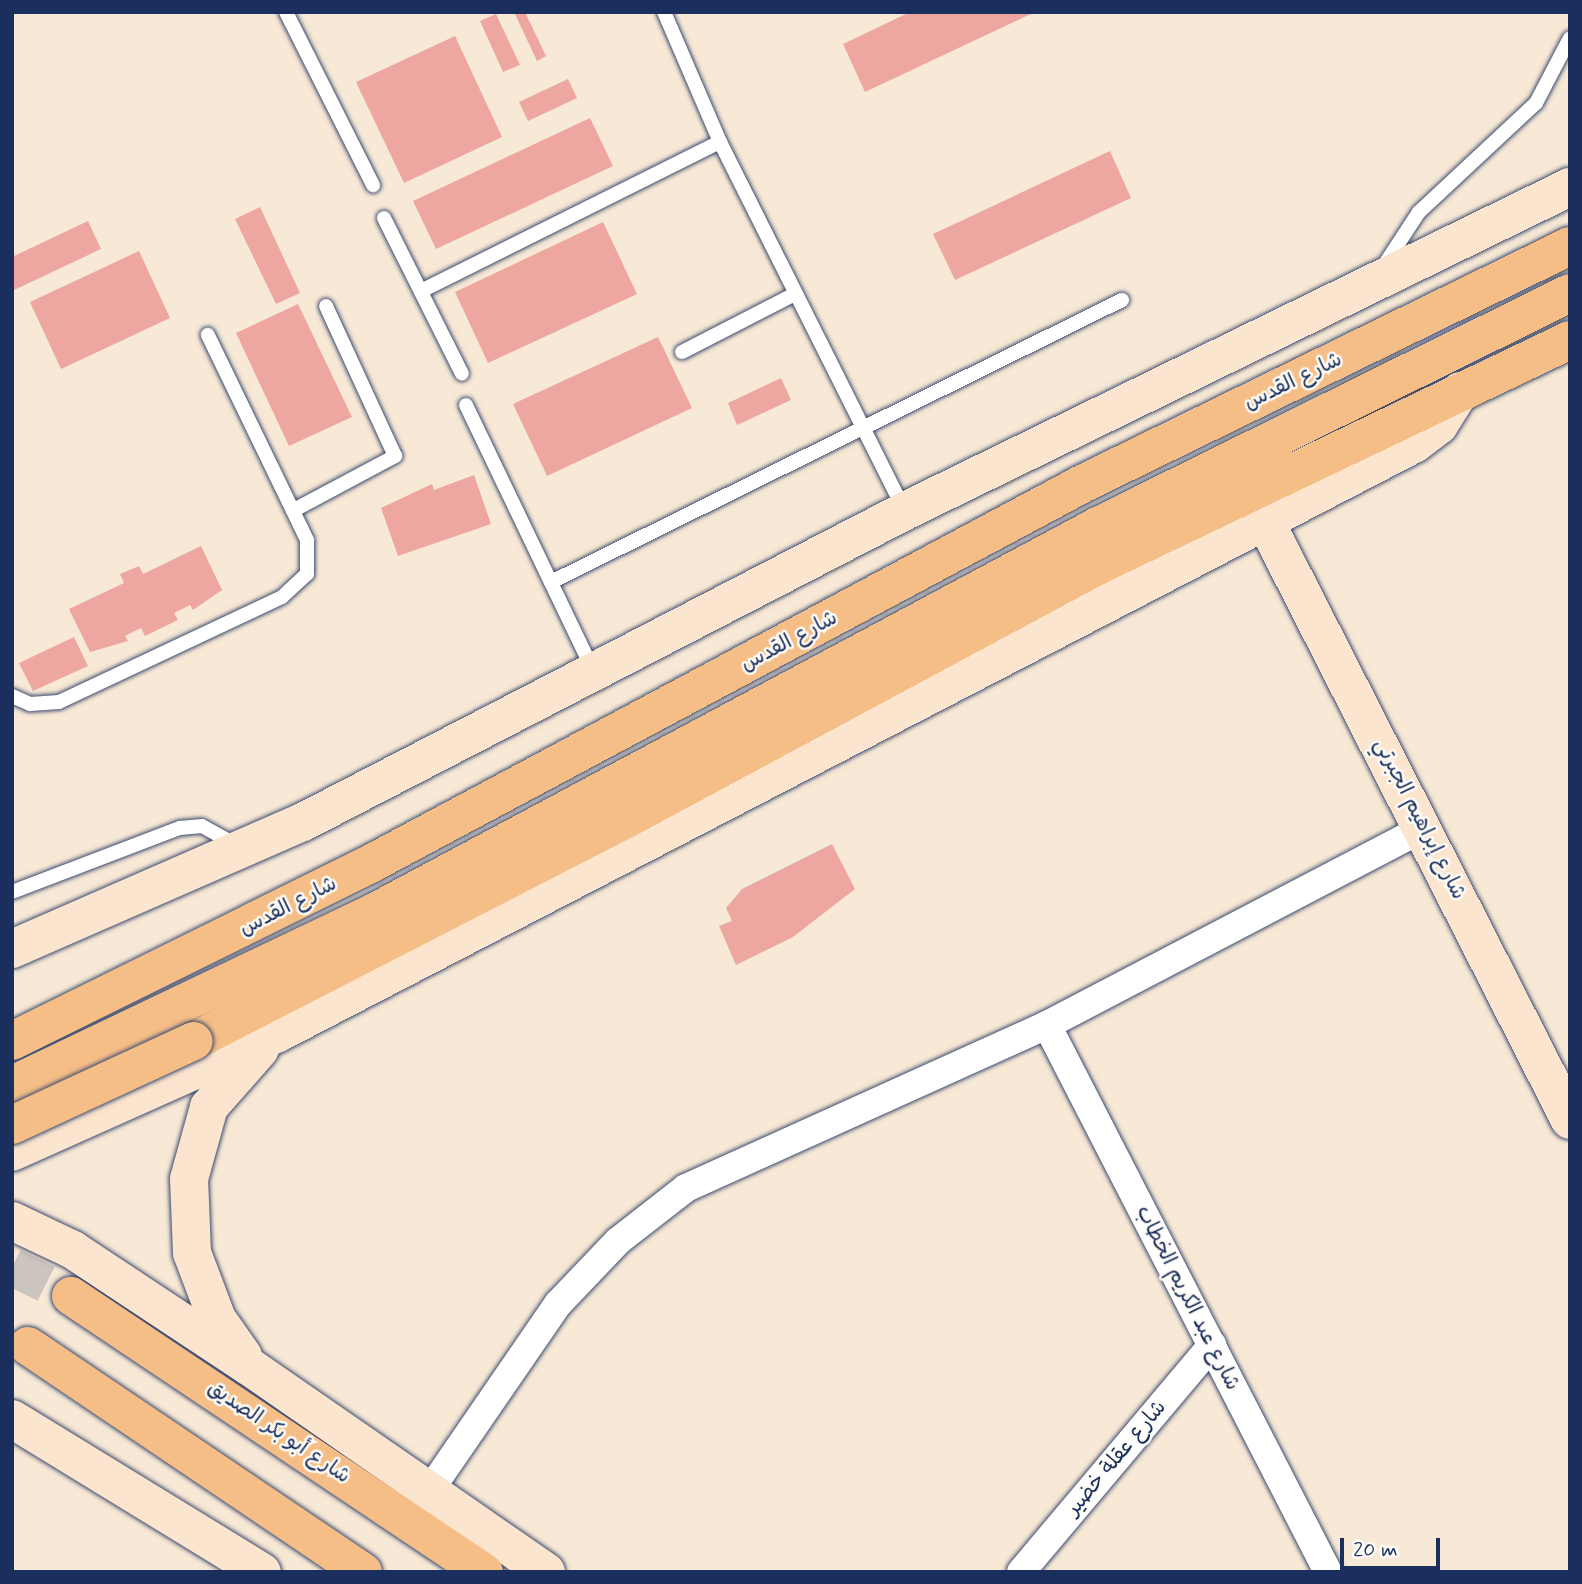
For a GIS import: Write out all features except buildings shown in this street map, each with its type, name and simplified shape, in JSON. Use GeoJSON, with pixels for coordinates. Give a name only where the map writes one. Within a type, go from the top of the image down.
{"type":"FeatureCollection","features":[{"type":"Feature","properties":{"kind":"main road"},"geometry":{"type":"LineString","coordinates":[[12,949],[245,850],[905,512],[1377,278],[1570,187]]}},
{"type":"Feature","properties":{"kind":"main road","name":"شارع القدس"},"geometry":{"type":"LineString","coordinates":[[12,1041],[372,863],[1082,484],[1570,246]]}},
{"type":"Feature","properties":{"kind":"main road","name":"شارع القدس"},"geometry":{"type":"LineString","coordinates":[[12,1085],[190,1023],[1098,526],[1570,293]]}},
{"type":"Feature","properties":{"kind":"main road"},"geometry":{"type":"LineString","coordinates":[[12,1125],[190,1023],[628,818],[1097,566],[1460,391],[1570,341]]}},
{"type":"Feature","properties":{"kind":"main road"},"geometry":{"type":"LineString","coordinates":[[12,1152],[278,1033],[1427,436],[1460,391]]}},
{"type":"Feature","properties":{"kind":"main road","name":"شارع إبراهيم الجبرتي"},"geometry":{"type":"LineString","coordinates":[[1265,521],[1425,827],[1570,1120]]}},
{"type":"Feature","properties":{"kind":"main road"},"geometry":{"type":"LineString","coordinates":[[250,1367],[217,1319],[191,1253],[189,1179],[209,1107],[233,1074],[278,1033]]}},
{"type":"Feature","properties":{"kind":"main road"},"geometry":{"type":"LineString","coordinates":[[12,1107],[84,1119]]}},
{"type":"Feature","properties":{"kind":"main road"},"geometry":{"type":"LineString","coordinates":[[12,1221],[73,1250],[250,1367],[545,1572]]}},
{"type":"Feature","properties":{"kind":"main road"},"geometry":{"type":"LineString","coordinates":[[12,1248],[73,1250]]}},
{"type":"Feature","properties":{"kind":"main road","name":"شارع أبو بكر الصديق"},"geometry":{"type":"LineString","coordinates":[[71,1296],[484,1572]]}},
{"type":"Feature","properties":{"kind":"main road"},"geometry":{"type":"LineString","coordinates":[[27,1346],[363,1572]]}},
{"type":"Feature","properties":{"kind":"main road"},"geometry":{"type":"LineString","coordinates":[[12,1419],[262,1572]]}},
{"type":"Feature","properties":{"kind":"street"},"geometry":{"type":"LineString","coordinates":[[430,1490],[558,1304],[618,1241],[685,1188],[1047,1025],[1425,827]]}},
{"type":"Feature","properties":{"kind":"street","name":"شارع عبد الكريم الخطاب"},"geometry":{"type":"LineString","coordinates":[[1047,1025],[1328,1572]]}},
{"type":"Feature","properties":{"kind":"street","name":"شارع عقلة خضير"},"geometry":{"type":"LineString","coordinates":[[1021,1572],[1212,1345]]}},
{"type":"Feature","properties":{"kind":"lane"},"geometry":{"type":"LineString","coordinates":[[286,12],[373,185]]}},
{"type":"Feature","properties":{"kind":"lane"},"geometry":{"type":"LineString","coordinates":[[664,12],[720,142],[905,512]]}},
{"type":"Feature","properties":{"kind":"lane"},"geometry":{"type":"LineString","coordinates":[[1377,278],[1419,212],[1536,103],[1570,38]]}},
{"type":"Feature","properties":{"kind":"lane"},"geometry":{"type":"LineString","coordinates":[[421,291],[720,142]]}},
{"type":"Feature","properties":{"kind":"lane"},"geometry":{"type":"LineString","coordinates":[[384,218],[462,374]]}},
{"type":"Feature","properties":{"kind":"lane"},"geometry":{"type":"LineString","coordinates":[[682,352],[795,294]]}},
{"type":"Feature","properties":{"kind":"lane"},"geometry":{"type":"LineString","coordinates":[[551,582],[1122,300]]}},
{"type":"Feature","properties":{"kind":"lane"},"geometry":{"type":"LineString","coordinates":[[294,510],[395,456],[326,306]]}},
{"type":"Feature","properties":{"kind":"lane"},"geometry":{"type":"LineString","coordinates":[[12,696],[30,704],[59,702],[296,588],[310,557],[294,510],[208,335]]}},
{"type":"Feature","properties":{"kind":"lane"},"geometry":{"type":"LineString","coordinates":[[466,405],[593,670]]}},
{"type":"Feature","properties":{"kind":"lane"},"geometry":{"type":"LineString","coordinates":[[12,892],[192,825],[245,850]]}},
{"type":"Feature","properties":{"kind":"tunnel"},"geometry":{"type":"LineString","coordinates":[[12,1267],[71,1296]]}}]}
